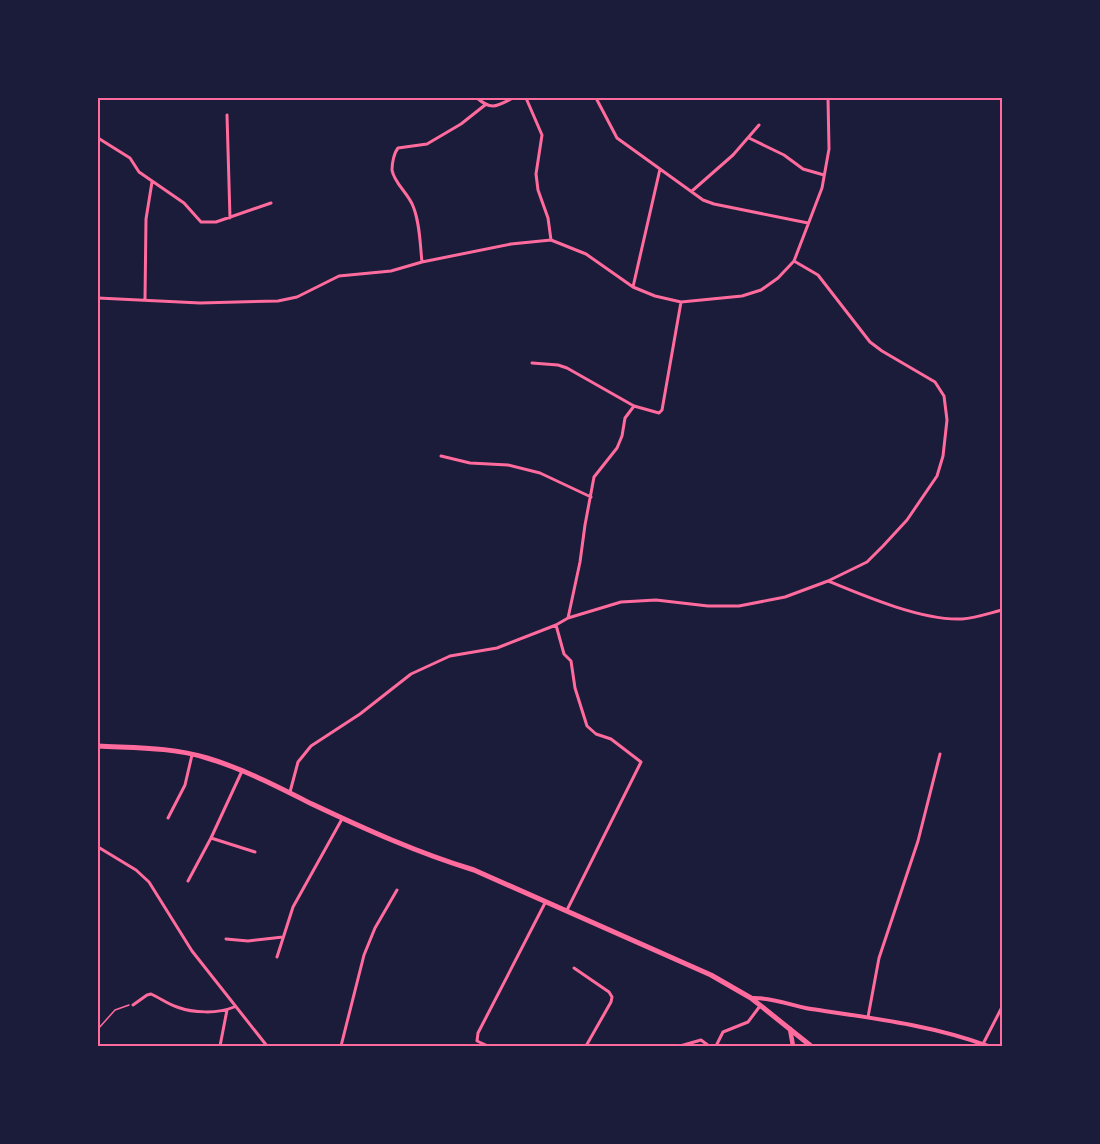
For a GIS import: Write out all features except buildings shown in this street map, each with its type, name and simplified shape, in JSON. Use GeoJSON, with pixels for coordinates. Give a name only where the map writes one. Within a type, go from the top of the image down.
{"type":"FeatureCollection","features":[{"type":"Feature","properties":{"kind":"highway"},"geometry":{"type":"LineString","coordinates":[[98,746],[192,754],[242,771],[433,858],[474,870],[711,975],[751,998],[811,1047]]}},
{"type":"Feature","properties":{"kind":"main road"},"geometry":{"type":"LineString","coordinates":[[789,1028],[793,1047]]}},
{"type":"Feature","properties":{"kind":"street"},"geometry":{"type":"LineString","coordinates":[[477,98],[485,105]]}},
{"type":"Feature","properties":{"kind":"street"},"geometry":{"type":"LineString","coordinates":[[422,262],[413,207],[393,174],[392,166],[396,150],[427,144],[461,124],[485,105],[498,105],[513,98]]}},
{"type":"Feature","properties":{"kind":"street"},"geometry":{"type":"LineString","coordinates":[[526,98],[542,135],[536,174],[538,190],[548,218],[551,240]]}},
{"type":"Feature","properties":{"kind":"street"},"geometry":{"type":"LineString","coordinates":[[596,98],[617,138],[703,200],[808,224]]}},
{"type":"Feature","properties":{"kind":"street"},"geometry":{"type":"LineString","coordinates":[[98,297],[200,303],[278,301],[297,297],[339,276],[391,270],[511,244],[551,240],[586,254],[633,287],[655,296],[681,302],[742,296],[761,290],[778,278],[795,261],[822,188],[829,148],[828,98]]}},
{"type":"Feature","properties":{"kind":"street"},"geometry":{"type":"LineString","coordinates":[[227,115],[230,218]]}},
{"type":"Feature","properties":{"kind":"street"},"geometry":{"type":"LineString","coordinates":[[692,191],[749,138],[759,124]]}},
{"type":"Feature","properties":{"kind":"street"},"geometry":{"type":"LineString","coordinates":[[98,138],[130,158],[139,172],[184,203],[201,222],[216,222],[271,203]]}},
{"type":"Feature","properties":{"kind":"street"},"geometry":{"type":"LineString","coordinates":[[749,138],[784,155],[803,169],[824,175]]}},
{"type":"Feature","properties":{"kind":"street"},"geometry":{"type":"LineString","coordinates":[[633,287],[660,168]]}},
{"type":"Feature","properties":{"kind":"street"},"geometry":{"type":"LineString","coordinates":[[145,299],[146,219],[152,182]]}},
{"type":"Feature","properties":{"kind":"street"},"geometry":{"type":"LineString","coordinates":[[290,793],[298,762],[310,746],[360,714],[411,674],[450,656],[498,648],[568,618],[606,606],[656,600],[708,606],[739,606],[785,597],[828,581],[867,562],[883,546],[907,520],[937,476],[943,456],[947,406],[944,396],[934,382],[870,342],[818,275],[795,261]]}},
{"type":"Feature","properties":{"kind":"street"},"geometry":{"type":"LineString","coordinates":[[532,363],[567,368],[634,406],[659,413],[662,410],[681,302]]}},
{"type":"Feature","properties":{"kind":"street"},"geometry":{"type":"LineString","coordinates":[[568,618],[594,477],[617,448],[625,418],[634,406]]}},
{"type":"Feature","properties":{"kind":"street"},"geometry":{"type":"LineString","coordinates":[[441,456],[470,463],[508,465],[540,473],[591,497]]}},
{"type":"Feature","properties":{"kind":"street"},"geometry":{"type":"LineString","coordinates":[[828,581],[876,600],[935,617],[964,619],[1002,610]]}},
{"type":"Feature","properties":{"kind":"street"},"geometry":{"type":"LineString","coordinates":[[556,625],[564,654],[573,669],[574,688],[587,726],[596,734],[611,739],[641,762],[567,910]]}},
{"type":"Feature","properties":{"kind":"street"},"geometry":{"type":"LineString","coordinates":[[168,818],[185,785],[192,754]]}},
{"type":"Feature","properties":{"kind":"street"},"geometry":{"type":"LineString","coordinates":[[868,1017],[879,958],[918,841],[940,754]]}},
{"type":"Feature","properties":{"kind":"street"},"geometry":{"type":"LineString","coordinates":[[188,881],[242,771]]}},
{"type":"Feature","properties":{"kind":"street"},"geometry":{"type":"LineString","coordinates":[[277,957],[293,907],[343,818]]}},
{"type":"Feature","properties":{"kind":"street"},"geometry":{"type":"LineString","coordinates":[[211,838],[255,852]]}},
{"type":"Feature","properties":{"kind":"street"},"geometry":{"type":"LineString","coordinates":[[98,847],[136,870],[149,882],[180,935],[267,1047]]}},
{"type":"Feature","properties":{"kind":"street"},"geometry":{"type":"LineString","coordinates":[[341,1047],[364,955],[375,928],[397,890]]}},
{"type":"Feature","properties":{"kind":"street"},"geometry":{"type":"LineString","coordinates":[[488,1047],[477,1041],[478,1033],[546,902]]}},
{"type":"Feature","properties":{"kind":"street"},"geometry":{"type":"LineString","coordinates":[[226,939],[248,941],[283,937]]}},
{"type":"Feature","properties":{"kind":"street"},"geometry":{"type":"LineString","coordinates":[[574,968],[609,992],[612,997],[586,1047]]}},
{"type":"Feature","properties":{"kind":"street"},"geometry":{"type":"LineString","coordinates":[[133,1005],[151,994],[187,1010],[227,1010],[234,1007]]}},
{"type":"Feature","properties":{"kind":"street"},"geometry":{"type":"LineString","coordinates":[[751,998],[766,998],[808,1008],[943,1031],[988,1047]]}},
{"type":"Feature","properties":{"kind":"street"},"geometry":{"type":"LineString","coordinates":[[716,1047],[723,1032],[748,1022],[760,1006]]}},
{"type":"Feature","properties":{"kind":"street"},"geometry":{"type":"LineString","coordinates":[[983,1044],[1002,1007]]}},
{"type":"Feature","properties":{"kind":"street"},"geometry":{"type":"LineString","coordinates":[[220,1047],[227,1010]]}},
{"type":"Feature","properties":{"kind":"street"},"geometry":{"type":"LineString","coordinates":[[654,1047],[680,1046],[701,1040],[709,1047]]}},
{"type":"Feature","properties":{"kind":"path"},"geometry":{"type":"LineString","coordinates":[[98,1029],[115,1010],[122,1006],[133,1005]]}}]}
